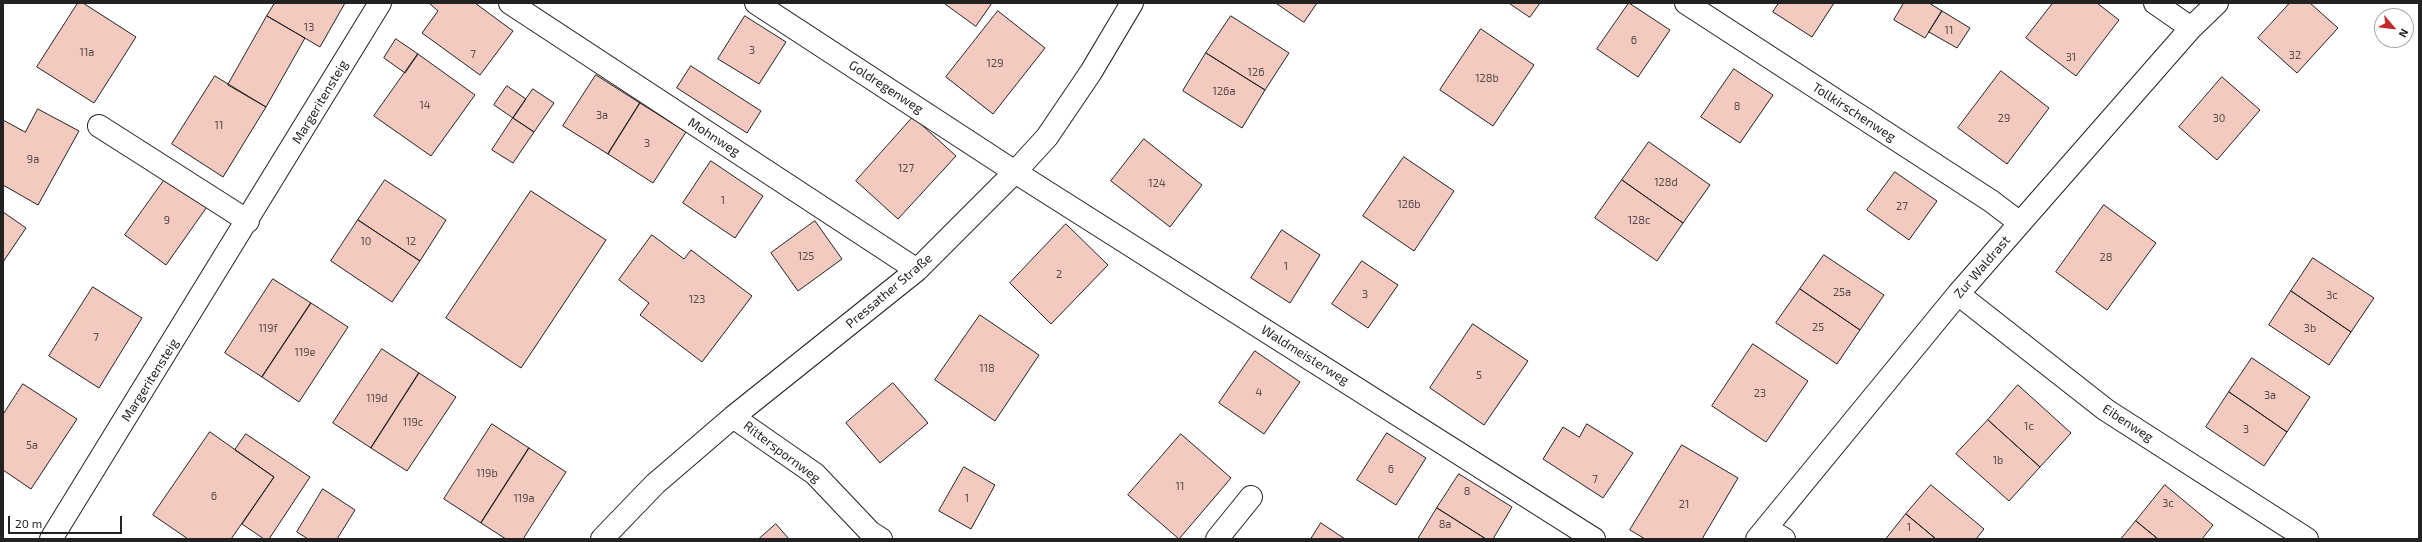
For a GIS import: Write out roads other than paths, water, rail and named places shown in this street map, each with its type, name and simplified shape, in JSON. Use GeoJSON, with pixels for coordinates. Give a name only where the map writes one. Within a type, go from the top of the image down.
{"type":"FeatureCollection","features":[{"type":"Feature","properties":{"kind":"street","name":"Margeritensteig"},"geometry":{"type":"LineString","coordinates":[[51,539],[248,221],[380,3]]}},
{"type":"Feature","properties":{"kind":"street","name":"Mohnweg"},"geometry":{"type":"LineString","coordinates":[[510,3],[918,270]]}},
{"type":"Feature","properties":{"kind":"street","name":"Goldregenweg"},"geometry":{"type":"LineString","coordinates":[[756,3],[1016,172]]}},
{"type":"Feature","properties":{"kind":"street","name":"Pressather Straße"},"geometry":{"type":"LineString","coordinates":[[602,539],[655,484],[734,416],[918,270],[1016,172],[1047,137],[1091,72],[1132,3]]}},
{"type":"Feature","properties":{"kind":"street","name":"Tollkirschenweg"},"geometry":{"type":"LineString","coordinates":[[1686,3],[1991,201],[2020,222]]}},
{"type":"Feature","properties":{"kind":"street"},"geometry":{"type":"LineString","coordinates":[[2155,3],[2191,28]]}},
{"type":"Feature","properties":{"kind":"street","name":"Zur Waldrast"},"geometry":{"type":"LineString","coordinates":[[1761,533],[1958,294],[2191,28],[2217,3]]}},
{"type":"Feature","properties":{"kind":"street"},"geometry":{"type":"LineString","coordinates":[[98,126],[248,221]]}},
{"type":"Feature","properties":{"kind":"street","name":"Waldmeisterweg"},"geometry":{"type":"LineString","coordinates":[[1016,172],[1594,539]]}},
{"type":"Feature","properties":{"kind":"street","name":"Eibenweg"},"geometry":{"type":"LineString","coordinates":[[1958,294],[2106,410],[2308,539]]}},
{"type":"Feature","properties":{"kind":"street","name":"Ritterspornweg"},"geometry":{"type":"LineString","coordinates":[[734,416],[815,474],[870,532],[882,539]]}},
{"type":"Feature","properties":{"kind":"street"},"geometry":{"type":"LineString","coordinates":[[1217,539],[1251,497]]}},
{"type":"Feature","properties":{"kind":"street"},"geometry":{"type":"LineString","coordinates":[[1761,533],[1784,539]]}}]}
